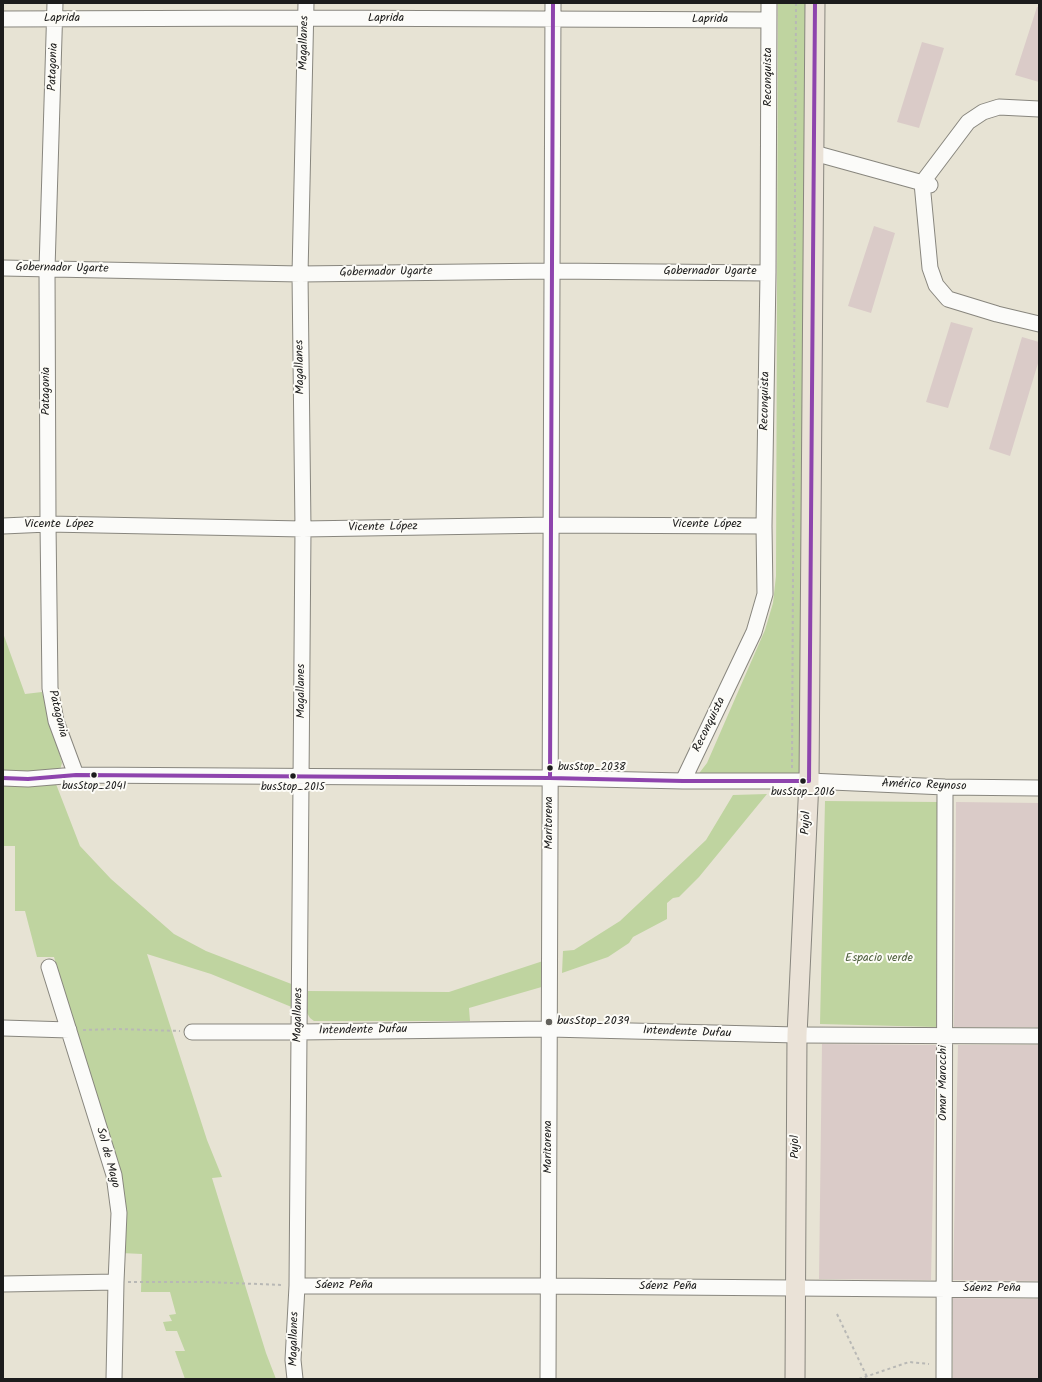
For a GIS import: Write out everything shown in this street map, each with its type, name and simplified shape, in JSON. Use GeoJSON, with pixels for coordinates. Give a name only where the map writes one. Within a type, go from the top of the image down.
{"type":"FeatureCollection","features":[{"type":"Feature","properties":{"kind":"main road","name":"Pujol"},"geometry":{"type":"LineString","coordinates":[[795,1379],[800,782],[814,153],[815,3]]}},
{"type":"Feature","properties":{"kind":"street","name":"Patagonia"},"geometry":{"type":"LineString","coordinates":[[55,3],[47,269],[50,688],[56,721],[76,775]]}},
{"type":"Feature","properties":{"kind":"street","name":"Magallanes"},"geometry":{"type":"LineString","coordinates":[[295,1379],[293,1360],[297,1286],[302,776],[303,529],[300,274],[306,3]]}},
{"type":"Feature","properties":{"kind":"street","name":"Maritorena"},"geometry":{"type":"LineString","coordinates":[[548,1379],[553,3]]}},
{"type":"Feature","properties":{"kind":"street","name":"Reconquista"},"geometry":{"type":"LineString","coordinates":[[683,781],[754,632],[764,594],[768,273],[769,3]]}},
{"type":"Feature","properties":{"kind":"street","name":"Laprida"},"geometry":{"type":"LineString","coordinates":[[3,19],[306,18],[769,20]]}},
{"type":"Feature","properties":{"kind":"street"},"geometry":{"type":"LineString","coordinates":[[1039,109],[999,107],[983,112],[968,122],[926,184],[930,268],[936,286],[948,299],[997,314],[1039,324]]}},
{"type":"Feature","properties":{"kind":"street"},"geometry":{"type":"LineString","coordinates":[[814,153],[926,184]]}},
{"type":"Feature","properties":{"kind":"street","name":"Gobernador Ugarte"},"geometry":{"type":"LineString","coordinates":[[3,268],[300,274],[552,271],[768,273]]}},
{"type":"Feature","properties":{"kind":"street","name":"Vicente López"},"geometry":{"type":"LineString","coordinates":[[3,526],[48,524],[303,529],[551,525],[764,526]]}},
{"type":"Feature","properties":{"kind":"street","name":"Américo Reynoso"},"geometry":{"type":"LineString","coordinates":[[3,778],[28,779],[76,775],[550,778],[1039,788]]}},
{"type":"Feature","properties":{"kind":"street","name":"Omar Marocchi"},"geometry":{"type":"LineString","coordinates":[[944,1379],[945,787]]}},
{"type":"Feature","properties":{"kind":"street","name":"Sol de Mayo"},"geometry":{"type":"LineString","coordinates":[[49,967],[114,1175],[119,1213],[114,1379]]}},
{"type":"Feature","properties":{"kind":"street"},"geometry":{"type":"LineString","coordinates":[[3,1028],[69,1030]]}},
{"type":"Feature","properties":{"kind":"street","name":"Intendente Dufau"},"geometry":{"type":"LineString","coordinates":[[192,1032],[549,1029],[797,1036],[1039,1036]]}},
{"type":"Feature","properties":{"kind":"street"},"geometry":{"type":"LineString","coordinates":[[3,1284],[116,1282]]}},
{"type":"Feature","properties":{"kind":"street","name":"Sáenz Peña"},"geometry":{"type":"LineString","coordinates":[[297,1286],[548,1286],[1039,1290]]}},
{"type":"Feature","properties":{"kind":"path"},"geometry":{"type":"LineString","coordinates":[[796,3],[792,762],[800,782]]}},
{"type":"Feature","properties":{"kind":"path"},"geometry":{"type":"LineString","coordinates":[[69,1030],[118,1028],[192,1032]]}},
{"type":"Feature","properties":{"kind":"path"},"geometry":{"type":"LineString","coordinates":[[116,1282],[206,1282],[297,1286]]}},
{"type":"Feature","properties":{"kind":"path"},"geometry":{"type":"LineString","coordinates":[[837,1314],[867,1378]]}},
{"type":"Feature","properties":{"kind":"path"},"geometry":{"type":"LineString","coordinates":[[860,1379],[867,1378],[909,1362],[929,1364]]}},
{"type":"Feature","properties":{"kind":"green space"},"geometry":{"type":"Polygon","coordinates":[[[778,3],[807,3],[802,772],[796,777],[697,776],[707,763],[765,630],[773,603],[776,576],[778,3]]]}},
{"type":"Feature","properties":{"kind":"green space"},"geometry":{"type":"Polygon","coordinates":[[[3,633],[25,694],[42,692],[62,763],[60,770],[54,774],[3,771],[3,633]]]}},
{"type":"Feature","properties":{"kind":"green space"},"geometry":{"type":"Polygon","coordinates":[[[3,783],[56,784],[80,846],[111,879],[174,934],[206,951],[294,985],[294,1008],[211,974],[147,954],[207,1140],[222,1177],[212,1178],[266,1353],[276,1379],[185,1379],[175,1351],[185,1351],[177,1331],[166,1331],[163,1322],[172,1321],[169,1315],[176,1314],[170,1292],[141,1292],[142,1254],[121,1253],[123,1212],[77,1037],[54,957],[37,957],[25,911],[15,911],[15,846],[3,846],[3,783]]]}},
{"type":"Feature","properties":{"kind":"green space"},"geometry":{"type":"Polygon","coordinates":[[[767,794],[699,877],[679,897],[673,898],[667,903],[667,919],[633,937],[629,943],[608,957],[562,973],[563,951],[574,950],[620,921],[706,840],[733,795],[767,794]]]}},
{"type":"Feature","properties":{"kind":"green space","name":"Espacio verde"},"geometry":{"type":"Polygon","coordinates":[[[825,801],[937,802],[936,1027],[820,1024],[825,801]]]}},
{"type":"Feature","properties":{"kind":"green space"},"geometry":{"type":"Polygon","coordinates":[[[546,960],[545,986],[469,1008],[470,1021],[314,1021],[307,1013],[308,991],[449,992],[546,960]]]}},
{"type":"Feature","properties":{"kind":"building"},"geometry":{"type":"Polygon","coordinates":[[[1037,7],[1039,7],[1039,82],[1015,75],[1037,7]]]}},
{"type":"Feature","properties":{"kind":"building"},"geometry":{"type":"Polygon","coordinates":[[[922,42],[944,48],[919,128],[897,122],[922,42]]]}},
{"type":"Feature","properties":{"kind":"building"},"geometry":{"type":"Polygon","coordinates":[[[874,226],[895,233],[871,313],[848,306],[874,226]]]}},
{"type":"Feature","properties":{"kind":"building"},"geometry":{"type":"Polygon","coordinates":[[[951,322],[973,328],[948,408],[926,402],[951,322]]]}},
{"type":"Feature","properties":{"kind":"building"},"geometry":{"type":"Polygon","coordinates":[[[1022,337],[1039,342],[1039,360],[1010,456],[989,449],[1022,337]]]}},
{"type":"Feature","properties":{"kind":"building"},"geometry":{"type":"Polygon","coordinates":[[[956,802],[1039,803],[1039,1027],[954,1027],[956,802]]]}},
{"type":"Feature","properties":{"kind":"building"},"geometry":{"type":"Polygon","coordinates":[[[822,1044],[936,1045],[931,1280],[819,1279],[822,1044]]]}},
{"type":"Feature","properties":{"kind":"building"},"geometry":{"type":"Polygon","coordinates":[[[958,1045],[1039,1045],[1039,1281],[953,1280],[958,1045]]]}},
{"type":"Feature","properties":{"kind":"building"},"geometry":{"type":"Polygon","coordinates":[[[953,1298],[1039,1299],[1039,1379],[953,1379],[953,1298]]]}},
{"type":"Feature","properties":{"kind":"transit line"},"geometry":{"type":"LineString","coordinates":[[550,778],[553,3]]}},
{"type":"Feature","properties":{"kind":"transit line"},"geometry":{"type":"LineString","coordinates":[[3,778],[28,779],[76,775],[809,781],[815,3]]}},
{"type":"Feature","properties":{"kind":"place","name":"busStop_2038"},"geometry":{"type":"Point","coordinates":[550,768]}},
{"type":"Feature","properties":{"kind":"place","name":"busStop_2041"},"geometry":{"type":"Point","coordinates":[94,775]}},
{"type":"Feature","properties":{"kind":"place","name":"busStop_2015"},"geometry":{"type":"Point","coordinates":[293,776]}},
{"type":"Feature","properties":{"kind":"place","name":"busStop_2016"},"geometry":{"type":"Point","coordinates":[803,781]}},
{"type":"Feature","properties":{"kind":"place","name":"busStop_2039"},"geometry":{"type":"Point","coordinates":[549,1022]}}]}
